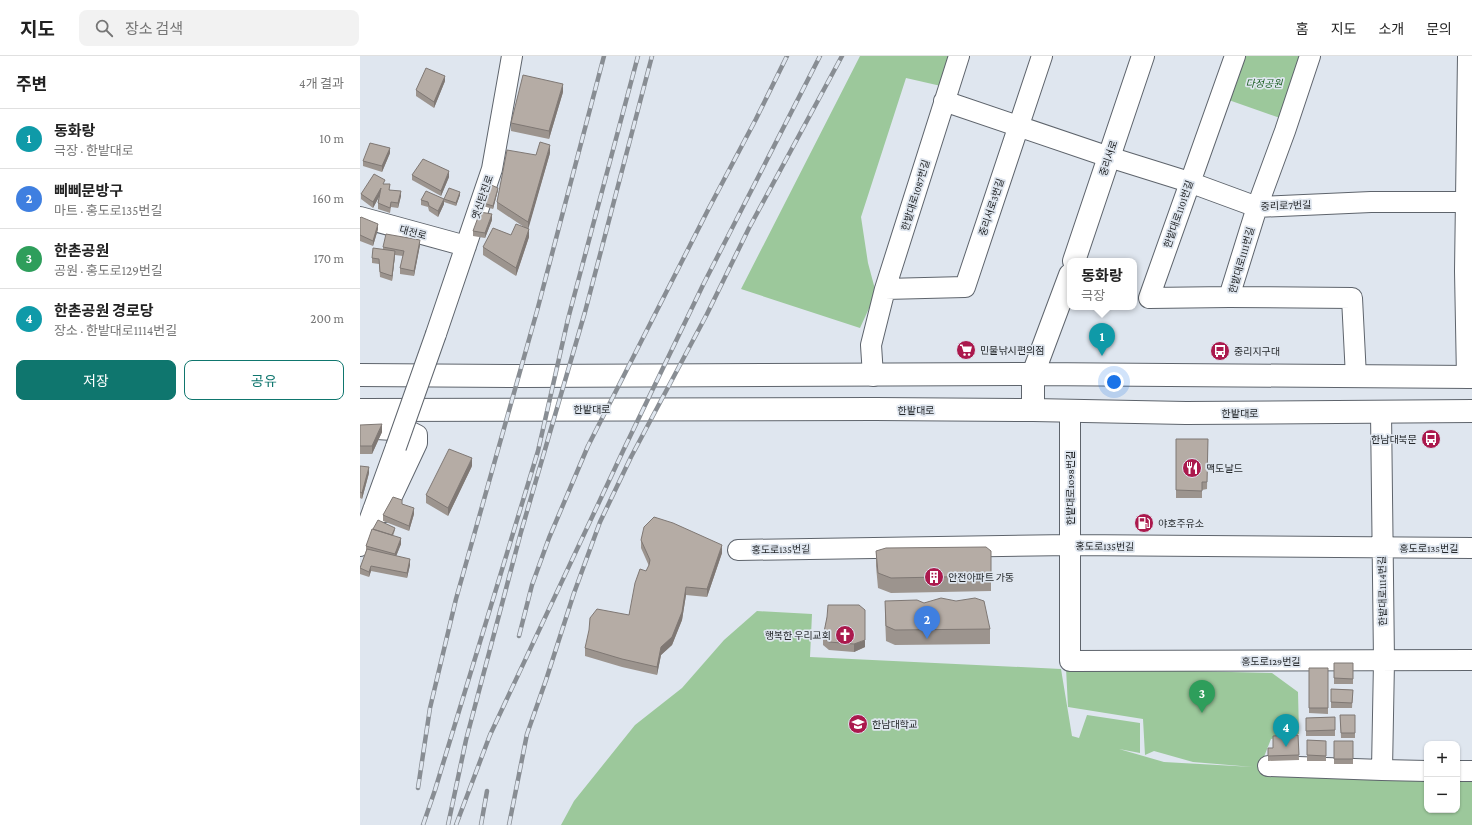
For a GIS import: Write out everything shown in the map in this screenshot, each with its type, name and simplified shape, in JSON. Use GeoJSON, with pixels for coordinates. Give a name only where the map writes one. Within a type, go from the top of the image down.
{"type":"FeatureCollection","features":[{"type":"Feature","properties":{"kind":"main road","name":"중리서로"},"geometry":{"type":"LineString","coordinates":[[1075,258],[1143,56]]}},
{"type":"Feature","properties":{"kind":"main road"},"geometry":{"type":"LineString","coordinates":[[1033,410],[1034,374],[1067,282]]}},
{"type":"Feature","properties":{"kind":"main road"},"geometry":{"type":"LineString","coordinates":[[360,375],[873,376],[1034,374],[1469,378]]}},
{"type":"Feature","properties":{"kind":"main road","name":"한밭대로"},"geometry":{"type":"LineString","coordinates":[[360,410],[1033,410],[1070,412],[1186,413],[1472,411]]}},
{"type":"Feature","properties":{"kind":"street","name":"옛신탄진로"},"geometry":{"type":"LineString","coordinates":[[373,510],[436,334],[492,169],[512,56]]}},
{"type":"Feature","properties":{"kind":"street","name":"한밭대로1087번길"},"geometry":{"type":"LineString","coordinates":[[873,376],[871,345],[885,289],[959,56]]}},
{"type":"Feature","properties":{"kind":"street","name":"중리서로3번길"},"geometry":{"type":"LineString","coordinates":[[885,289],[965,287],[1042,56]]}},
{"type":"Feature","properties":{"kind":"street","name":"한밭대로1101번길"},"geometry":{"type":"LineString","coordinates":[[1229,297],[1149,298],[1234,56]]}},
{"type":"Feature","properties":{"kind":"street","name":"한밭대로1111번길"},"geometry":{"type":"LineString","coordinates":[[1310,56],[1285,131],[1257,207],[1229,297],[1352,298],[1356,378]]}},
{"type":"Feature","properties":{"kind":"street"},"geometry":{"type":"LineString","coordinates":[[1468,56],[1469,202],[1465,271],[1469,378]]}},
{"type":"Feature","properties":{"kind":"street"},"geometry":{"type":"LineString","coordinates":[[944,101],[1109,157]]}},
{"type":"Feature","properties":{"kind":"street","name":"중리로7번길"},"geometry":{"type":"LineString","coordinates":[[1109,157],[1189,182],[1257,207],[1370,202],[1469,202]]}},
{"type":"Feature","properties":{"kind":"street","name":"대전로"},"geometry":{"type":"LineString","coordinates":[[360,217],[466,246]]}},
{"type":"Feature","properties":{"kind":"street","name":"한밭대로1098번길"},"geometry":{"type":"LineString","coordinates":[[1070,412],[1070,661]]}},
{"type":"Feature","properties":{"kind":"street","name":"한밭대로1114번길"},"geometry":{"type":"LineString","coordinates":[[1381,412],[1384,661],[1382,770]]}},
{"type":"Feature","properties":{"kind":"street"},"geometry":{"type":"LineString","coordinates":[[360,428],[409,431],[417,435],[417,443],[384,512],[373,510],[360,546]]}},
{"type":"Feature","properties":{"kind":"street","name":"홍도로135번길"},"geometry":{"type":"LineString","coordinates":[[738,550],[1071,545],[1472,548]]}},
{"type":"Feature","properties":{"kind":"street","name":"홍도로129번길"},"geometry":{"type":"LineString","coordinates":[[1070,661],[1472,660]]}},
{"type":"Feature","properties":{"kind":"street"},"geometry":{"type":"LineString","coordinates":[[1268,766],[1424,770]]}},
{"type":"Feature","properties":{"kind":"street"},"geometry":{"type":"LineString","coordinates":[[1460,771],[1472,771]]}},
{"type":"Feature","properties":{"kind":"green space"},"geometry":{"type":"Polygon","coordinates":[[[860,56],[950,56],[941,86],[906,78],[861,217],[868,263],[876,293],[860,328],[741,289],[860,56]]]}},
{"type":"Feature","properties":{"kind":"green space","name":"다정공원"},"geometry":{"type":"Polygon","coordinates":[[[1238,56],[1302,56],[1280,118],[1223,98],[1238,56]]]}},
{"type":"Feature","properties":{"kind":"green space","name":"한남대학교"},"geometry":{"type":"Polygon","coordinates":[[[757,611],[812,614],[810,657],[1061,669],[1072,736],[1079,738],[1087,715],[1140,723],[1140,753],[1119,749],[1164,762],[1253,767],[1193,762],[1154,751],[1145,755],[1143,719],[1068,707],[1066,668],[1272,673],[1298,692],[1299,734],[1271,739],[1260,767],[1424,776],[1424,813],[1460,813],[1460,777],[1472,778],[1472,825],[561,825],[574,801],[635,725],[682,688],[724,640],[757,611]]]}},
{"type":"Feature","properties":{"kind":"building"},"geometry":{"type":"Polygon","coordinates":[[[426,68],[445,76],[434,102],[416,90],[426,68]]]}},
{"type":"Feature","properties":{"kind":"building"},"geometry":{"type":"Polygon","coordinates":[[[523,75],[563,84],[549,131],[511,123],[523,75]]]}},
{"type":"Feature","properties":{"kind":"building"},"geometry":{"type":"Polygon","coordinates":[[[540,142],[550,145],[528,222],[497,202],[507,150],[536,155],[540,142]]]}},
{"type":"Feature","properties":{"kind":"building"},"geometry":{"type":"Polygon","coordinates":[[[370,143],[390,148],[382,166],[363,161],[370,143]]]}},
{"type":"Feature","properties":{"kind":"building"},"geometry":{"type":"Polygon","coordinates":[[[423,159],[449,171],[441,191],[412,175],[423,159]]]}},
{"type":"Feature","properties":{"kind":"building"},"geometry":{"type":"Polygon","coordinates":[[[374,174],[385,180],[383,184],[390,184],[389,190],[401,191],[398,203],[391,202],[390,208],[378,203],[381,188],[373,202],[361,194],[374,174]]]}},
{"type":"Feature","properties":{"kind":"building"},"geometry":{"type":"Polygon","coordinates":[[[489,184],[498,188],[493,206],[483,203],[489,184]]]}},
{"type":"Feature","properties":{"kind":"building"},"geometry":{"type":"Polygon","coordinates":[[[449,188],[460,192],[456,203],[444,199],[449,188]]]}},
{"type":"Feature","properties":{"kind":"building"},"geometry":{"type":"Polygon","coordinates":[[[426,191],[444,199],[438,211],[429,206],[428,202],[421,200],[426,191]]]}},
{"type":"Feature","properties":{"kind":"building"},"geometry":{"type":"Polygon","coordinates":[[[480,212],[492,214],[485,233],[473,231],[480,212]]]}},
{"type":"Feature","properties":{"kind":"building"},"geometry":{"type":"Polygon","coordinates":[[[361,217],[378,224],[373,241],[360,235],[361,217]]]}},
{"type":"Feature","properties":{"kind":"building"},"geometry":{"type":"Polygon","coordinates":[[[516,224],[529,229],[516,268],[483,247],[493,228],[511,235],[516,224]]]}},
{"type":"Feature","properties":{"kind":"building"},"geometry":{"type":"Polygon","coordinates":[[[386,234],[420,240],[414,271],[400,268],[404,251],[383,247],[386,234]]]}},
{"type":"Feature","properties":{"kind":"building"},"geometry":{"type":"Polygon","coordinates":[[[373,248],[395,251],[392,276],[380,272],[379,259],[372,258],[373,248]]]}},
{"type":"Feature","properties":{"kind":"building"},"geometry":{"type":"Polygon","coordinates":[[[382,424],[372,446],[360,446],[360,425],[382,424]]]}},
{"type":"Feature","properties":{"kind":"building","name":"맥도날드"},"geometry":{"type":"Polygon","coordinates":[[[1176,439],[1208,439],[1207,482],[1202,482],[1202,491],[1176,490],[1176,439]]]}},
{"type":"Feature","properties":{"kind":"building"},"geometry":{"type":"Polygon","coordinates":[[[449,449],[472,458],[448,508],[426,495],[449,449]]]}},
{"type":"Feature","properties":{"kind":"building"},"geometry":{"type":"Polygon","coordinates":[[[360,466],[369,467],[362,493],[360,492],[360,466]]]}},
{"type":"Feature","properties":{"kind":"building"},"geometry":{"type":"Polygon","coordinates":[[[393,497],[402,500],[402,504],[414,508],[409,526],[383,515],[393,497]]]}},
{"type":"Feature","properties":{"kind":"building"},"geometry":{"type":"Polygon","coordinates":[[[654,517],[673,523],[722,545],[707,589],[686,587],[682,612],[672,637],[661,647],[657,667],[585,648],[590,618],[597,609],[629,615],[635,583],[640,569],[646,571],[650,560],[641,540],[644,527],[654,517]]]}},
{"type":"Feature","properties":{"kind":"building"},"geometry":{"type":"Polygon","coordinates":[[[378,520],[395,528],[392,535],[373,529],[378,520]]]}},
{"type":"Feature","properties":{"kind":"building"},"geometry":{"type":"Polygon","coordinates":[[[372,529],[401,538],[395,554],[366,546],[372,529]]]}},
{"type":"Feature","properties":{"kind":"building"},"geometry":{"type":"Polygon","coordinates":[[[986,547],[991,551],[991,576],[891,578],[878,573],[876,551],[886,548],[986,547]]]}},
{"type":"Feature","properties":{"kind":"building"},"geometry":{"type":"Polygon","coordinates":[[[367,549],[410,559],[407,573],[371,566],[369,572],[360,568],[367,549]]]}},
{"type":"Feature","properties":{"kind":"building"},"geometry":{"type":"Polygon","coordinates":[[[941,598],[956,601],[975,598],[984,601],[990,629],[895,630],[886,626],[885,601],[917,600],[924,603],[941,598]]]}},
{"type":"Feature","properties":{"kind":"building","name":"행복한 우리교회"},"geometry":{"type":"Polygon","coordinates":[[[828,605],[859,605],[865,610],[865,640],[854,644],[829,642],[823,637],[828,605]]]}},
{"type":"Feature","properties":{"kind":"building"},"geometry":{"type":"Polygon","coordinates":[[[1334,663],[1353,663],[1353,679],[1334,678],[1334,663]]]}},
{"type":"Feature","properties":{"kind":"building"},"geometry":{"type":"Polygon","coordinates":[[[1309,668],[1328,668],[1328,708],[1309,708],[1309,668]]]}},
{"type":"Feature","properties":{"kind":"building"},"geometry":{"type":"Polygon","coordinates":[[[1331,689],[1353,690],[1352,703],[1331,702],[1331,689]]]}},
{"type":"Feature","properties":{"kind":"building"},"geometry":{"type":"Polygon","coordinates":[[[1340,715],[1355,715],[1355,733],[1341,733],[1340,715]]]}},
{"type":"Feature","properties":{"kind":"building"},"geometry":{"type":"Polygon","coordinates":[[[1335,717],[1335,730],[1306,731],[1306,718],[1335,717]]]}},
{"type":"Feature","properties":{"kind":"building"},"geometry":{"type":"Polygon","coordinates":[[[1298,735],[1299,755],[1268,756],[1268,748],[1273,748],[1273,736],[1298,735]]]}},
{"type":"Feature","properties":{"kind":"building"},"geometry":{"type":"Polygon","coordinates":[[[1307,740],[1326,741],[1326,756],[1307,755],[1307,740]]]}},
{"type":"Feature","properties":{"kind":"building"},"geometry":{"type":"Polygon","coordinates":[[[1334,741],[1353,741],[1353,759],[1334,759],[1334,741]]]}},
{"type":"Feature","properties":{"kind":"railway"},"geometry":{"type":"LineString","coordinates":[[418,788],[430,708],[456,599],[537,311],[604,56]]}},
{"type":"Feature","properties":{"kind":"railway"},"geometry":{"type":"LineString","coordinates":[[423,825],[538,451],[568,319],[638,56]]}},
{"type":"Feature","properties":{"kind":"railway"},"geometry":{"type":"LineString","coordinates":[[448,825],[466,740],[521,532],[585,312],[652,56]]}},
{"type":"Feature","properties":{"kind":"railway"},"geometry":{"type":"LineString","coordinates":[[519,636],[532,585],[549,538],[588,446],[787,56]]}},
{"type":"Feature","properties":{"kind":"railway"},"geometry":{"type":"LineString","coordinates":[[456,825],[490,735],[623,451],[703,285],[820,56]]}},
{"type":"Feature","properties":{"kind":"railway"},"geometry":{"type":"LineString","coordinates":[[509,825],[527,734],[574,593],[600,522],[631,457],[707,314],[749,228],[842,56]]}},
{"type":"Feature","properties":{"kind":"railway"},"geometry":{"type":"LineString","coordinates":[[481,825],[487,791]]}},
{"type":"Feature","properties":{"kind":"place","name":"민물낚시편의점"},"geometry":{"type":"Point","coordinates":[966,350]}},
{"type":"Feature","properties":{"kind":"place","name":"중리지구대"},"geometry":{"type":"Point","coordinates":[1220,351]}},
{"type":"Feature","properties":{"kind":"place","name":"동화랑"},"geometry":{"type":"Point","coordinates":[1102,356]}},
{"type":"Feature","properties":{"kind":"place","name":"한남대북문"},"geometry":{"type":"Point","coordinates":[1431,439]}},
{"type":"Feature","properties":{"kind":"place","name":"맥도날드"},"geometry":{"type":"Point","coordinates":[1192,468]}},
{"type":"Feature","properties":{"kind":"place","name":"야호주유소"},"geometry":{"type":"Point","coordinates":[1144,523]}},
{"type":"Feature","properties":{"kind":"place","name":"안전아파트 가동"},"geometry":{"type":"Point","coordinates":[934,577]}},
{"type":"Feature","properties":{"kind":"place","name":"행복한 우리교회"},"geometry":{"type":"Point","coordinates":[845,635]}},
{"type":"Feature","properties":{"kind":"place","name":"삐삐문방구"},"geometry":{"type":"Point","coordinates":[927,639]}},
{"type":"Feature","properties":{"kind":"place","name":"한촌공원"},"geometry":{"type":"Point","coordinates":[1202,713]}},
{"type":"Feature","properties":{"kind":"place","name":"한남대학교"},"geometry":{"type":"Point","coordinates":[858,724]}},
{"type":"Feature","properties":{"kind":"place","name":"한촌공원 경로당"},"geometry":{"type":"Point","coordinates":[1286,747]}}]}
